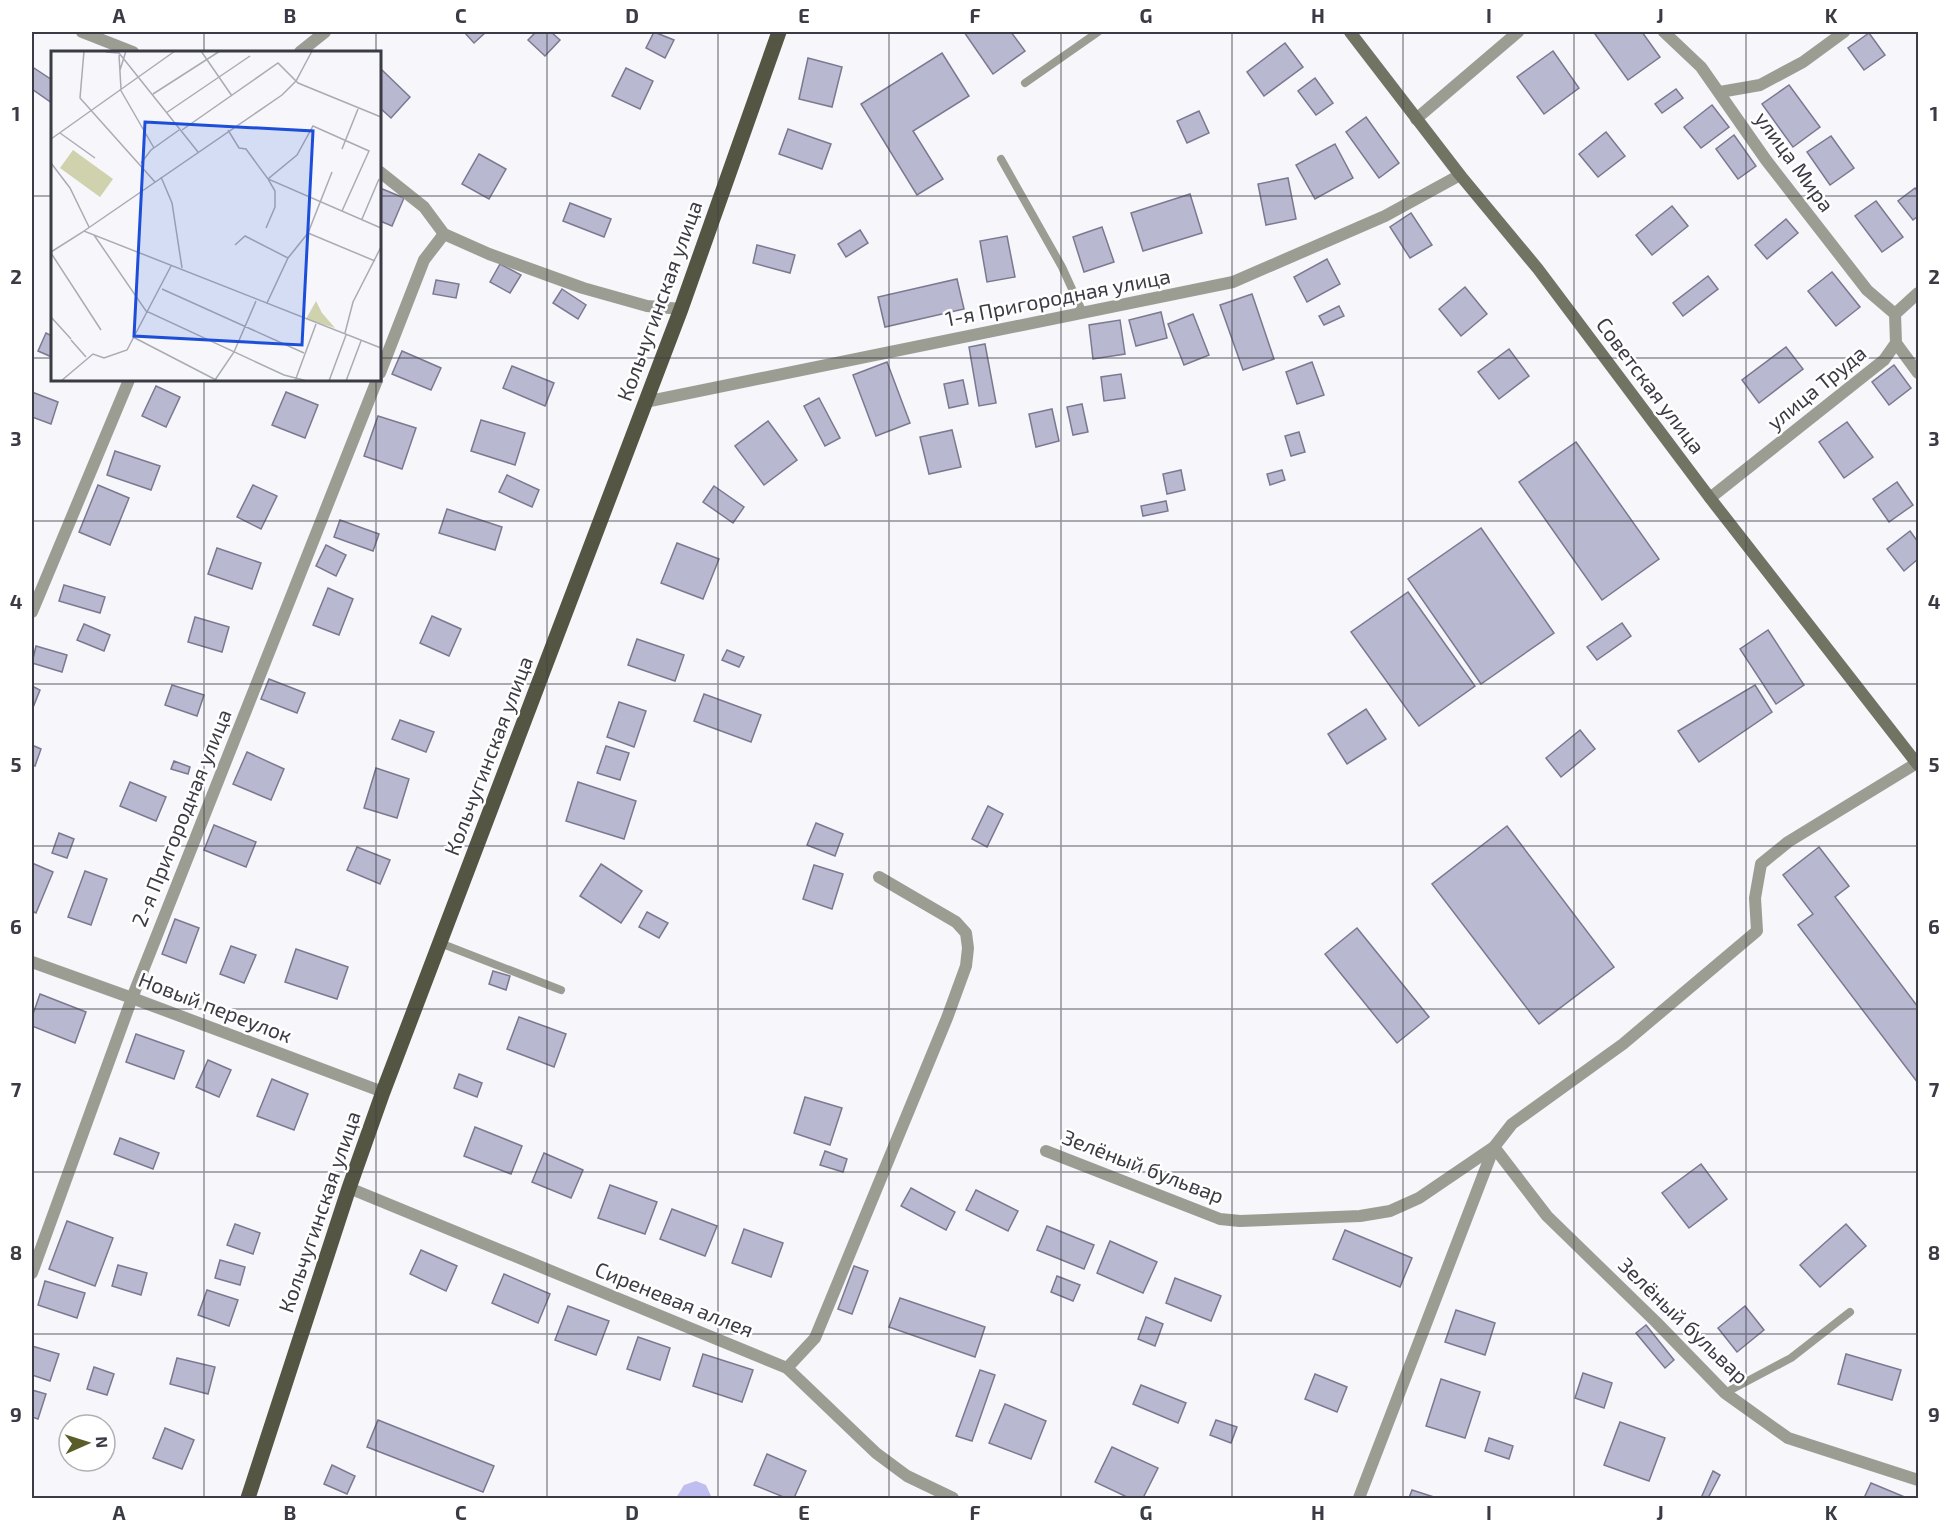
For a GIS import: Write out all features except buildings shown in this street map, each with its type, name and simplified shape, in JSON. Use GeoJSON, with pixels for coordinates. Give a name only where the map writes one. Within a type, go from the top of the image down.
{"type":"FeatureCollection","features":[{"type":"Feature","properties":{"kind":"main road","name":"Кольчугинская улица"},"geometry":{"type":"LineString","coordinates":[[248,1498],[383,1092],[681,309],[779,32]]}},
{"type":"Feature","properties":{"kind":"street"},"geometry":{"type":"LineString","coordinates":[[82,32],[130,51]]}},
{"type":"Feature","properties":{"kind":"street"},"geometry":{"type":"LineString","coordinates":[[301,51],[325,32]]}},
{"type":"Feature","properties":{"kind":"street","name":"Советская улица"},"geometry":{"type":"LineString","coordinates":[[1350,32],[1460,175],[1538,269],[1710,498],[1918,764]]}},
{"type":"Feature","properties":{"kind":"street"},"geometry":{"type":"LineString","coordinates":[[1416,119],[1518,32]]}},
{"type":"Feature","properties":{"kind":"street","name":"улица Мира"},"geometry":{"type":"LineString","coordinates":[[1664,32],[1701,67],[1766,160],[1867,290],[1895,314]]}},
{"type":"Feature","properties":{"kind":"street"},"geometry":{"type":"LineString","coordinates":[[1720,92],[1760,85],[1803,62],[1844,32]]}},
{"type":"Feature","properties":{"kind":"street"},"geometry":{"type":"LineString","coordinates":[[381,173],[424,207],[444,234],[489,254],[584,288],[647,306],[681,309]]}},
{"type":"Feature","properties":{"kind":"street","name":"1-я Пригородная улица"},"geometry":{"type":"LineString","coordinates":[[645,402],[1233,282],[1385,216],[1460,175]]}},
{"type":"Feature","properties":{"kind":"street"},"geometry":{"type":"LineString","coordinates":[[381,370],[424,260],[444,234]]}},
{"type":"Feature","properties":{"kind":"street"},"geometry":{"type":"LineString","coordinates":[[1895,314],[1918,293]]}},
{"type":"Feature","properties":{"kind":"street","name":"улица Труда"},"geometry":{"type":"LineString","coordinates":[[1710,498],[1884,360],[1896,343],[1895,314]]}},
{"type":"Feature","properties":{"kind":"street"},"geometry":{"type":"LineString","coordinates":[[1896,343],[1918,373]]}},
{"type":"Feature","properties":{"kind":"street"},"geometry":{"type":"LineString","coordinates":[[32,612],[129,381]]}},
{"type":"Feature","properties":{"kind":"street","name":"2-я Пригородная улица"},"geometry":{"type":"LineString","coordinates":[[32,1273],[132,998],[377,381]]}},
{"type":"Feature","properties":{"kind":"street"},"geometry":{"type":"LineString","coordinates":[[1359,1498],[1494,1147],[1512,1124],[1623,1044],[1757,931],[1755,898],[1761,864],[1788,842],[1918,764]]}},
{"type":"Feature","properties":{"kind":"street"},"geometry":{"type":"LineString","coordinates":[[787,1368],[815,1338],[947,1018],[966,966],[968,948],[966,933],[956,922],[879,877]]}},
{"type":"Feature","properties":{"kind":"street","name":"Новый переулок"},"geometry":{"type":"LineString","coordinates":[[32,962],[383,1092]]}},
{"type":"Feature","properties":{"kind":"street","name":"Зелёный бульвар"},"geometry":{"type":"LineString","coordinates":[[1046,1150],[1220,1219],[1240,1221],[1360,1216],[1390,1211],[1419,1198],[1494,1147],[1547,1216],[1725,1393],[1788,1438],[1918,1480]]}},
{"type":"Feature","properties":{"kind":"street","name":"Сиреневая аллея"},"geometry":{"type":"LineString","coordinates":[[350,1188],[787,1368],[876,1453],[907,1476],[953,1498]]}},
{"type":"Feature","properties":{"kind":"lane"},"geometry":{"type":"LineString","coordinates":[[1025,83],[1098,32]]}},
{"type":"Feature","properties":{"kind":"lane"},"geometry":{"type":"LineString","coordinates":[[1001,159],[1062,267],[1083,313]]}},
{"type":"Feature","properties":{"kind":"lane"},"geometry":{"type":"LineString","coordinates":[[440,943],[561,990]]}},
{"type":"Feature","properties":{"kind":"lane"},"geometry":{"type":"LineString","coordinates":[[1725,1393],[1791,1358],[1850,1312]]}},
{"type":"Feature","properties":{"kind":"water"},"geometry":{"type":"Polygon","coordinates":[[[696,1481],[706,1485],[711,1496],[709,1498],[676,1498],[684,1485],[696,1481]]]}}]}
